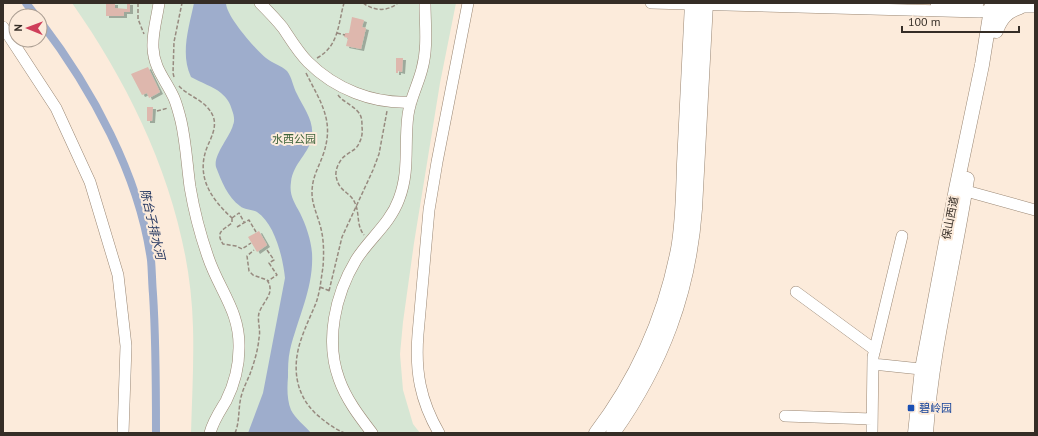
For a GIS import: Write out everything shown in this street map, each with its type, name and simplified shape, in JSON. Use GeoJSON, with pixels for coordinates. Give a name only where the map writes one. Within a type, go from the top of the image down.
{"type":"FeatureCollection","features":[{"type":"Feature","properties":{"kind":"main road"},"geometry":{"type":"LineString","coordinates":[[596,433],[616,406],[640,364],[666,295],[677,255],[681,226],[699,4]]}},
{"type":"Feature","properties":{"kind":"main road"},"geometry":{"type":"LineString","coordinates":[[613,433],[643,388],[660,352],[671,325],[685,280],[693,234],[695,209],[699,4]]}},
{"type":"Feature","properties":{"kind":"main road"},"geometry":{"type":"LineString","coordinates":[[992,31],[1005,14],[1013,9],[1004,6]]}},
{"type":"Feature","properties":{"kind":"main road","name":"保山西道"},"geometry":{"type":"LineString","coordinates":[[915,433],[961,190],[970,161],[984,100],[992,31],[1004,6]]}},
{"type":"Feature","properties":{"kind":"main road","name":"保山西道"},"geometry":{"type":"LineString","coordinates":[[926,433],[928,370]]}},
{"type":"Feature","properties":{"kind":"street"},"geometry":{"type":"LineString","coordinates":[[159,3],[153,45],[154,55],[157,65],[175,103],[181,121],[190,186],[195,214],[202,239],[212,270],[229,301],[238,331],[239,349],[237,366],[227,399],[210,433]]}},
{"type":"Feature","properties":{"kind":"street"},"geometry":{"type":"LineString","coordinates":[[260,3],[282,27],[296,49],[307,62],[333,83],[371,98],[411,102]]}},
{"type":"Feature","properties":{"kind":"street"},"geometry":{"type":"LineString","coordinates":[[372,433],[348,401],[338,379],[332,336],[335,292],[346,278],[356,259],[372,241],[394,211],[404,182],[407,162],[406,130],[411,102],[422,68],[425,53],[425,3]]}},
{"type":"Feature","properties":{"kind":"street"},"geometry":{"type":"LineString","coordinates":[[434,433],[425,415],[417,392],[414,375],[413,343],[430,178],[453,53],[464,3]]}},
{"type":"Feature","properties":{"kind":"street"},"geometry":{"type":"LineString","coordinates":[[439,433],[429,414],[421,390],[416,354],[429,210],[468,3]]}},
{"type":"Feature","properties":{"kind":"street"},"geometry":{"type":"LineString","coordinates":[[651,3],[979,12],[1004,6],[1035,7]]}},
{"type":"Feature","properties":{"kind":"street"},"geometry":{"type":"LineString","coordinates":[[930,3],[978,3]]}},
{"type":"Feature","properties":{"kind":"street"},"geometry":{"type":"LineString","coordinates":[[3,26],[56,108],[90,182],[118,275],[126,346],[123,433]]}},
{"type":"Feature","properties":{"kind":"street"},"geometry":{"type":"LineString","coordinates":[[961,190],[1035,210]]}},
{"type":"Feature","properties":{"kind":"street"},"geometry":{"type":"LineString","coordinates":[[872,433],[873,364],[875,350],[902,236]]}},
{"type":"Feature","properties":{"kind":"street"},"geometry":{"type":"LineString","coordinates":[[796,292],[875,350]]}},
{"type":"Feature","properties":{"kind":"street"},"geometry":{"type":"LineString","coordinates":[[873,364],[928,370]]}},
{"type":"Feature","properties":{"kind":"street"},"geometry":{"type":"LineString","coordinates":[[785,416],[872,419]]}},
{"type":"Feature","properties":{"kind":"path"},"geometry":{"type":"LineString","coordinates":[[138,3],[138,19],[141,28],[148,40],[153,45]]}},
{"type":"Feature","properties":{"kind":"path"},"geometry":{"type":"LineString","coordinates":[[182,3],[174,42],[173,73],[176,82],[183,91],[200,100],[208,107],[213,116],[213,135],[204,155],[203,175],[212,196],[223,210],[232,218]]}},
{"type":"Feature","properties":{"kind":"path"},"geometry":{"type":"LineString","coordinates":[[344,3],[335,41],[323,54],[304,64],[304,70],[318,95],[328,124],[328,137],[322,158],[314,174],[312,194],[312,202],[322,233],[323,262],[320,287],[316,303],[299,345],[296,372],[298,386],[302,396],[310,408],[329,424],[345,433]]}},
{"type":"Feature","properties":{"kind":"path"},"geometry":{"type":"LineString","coordinates":[[363,3],[376,10],[388,9],[398,3]]}},
{"type":"Feature","properties":{"kind":"path"},"geometry":{"type":"LineString","coordinates":[[337,33],[344,35]]}},
{"type":"Feature","properties":{"kind":"path"},"geometry":{"type":"LineString","coordinates":[[333,83],[338,97],[352,105],[362,117],[361,140],[357,147],[352,152],[345,155],[340,161],[336,174],[341,189],[355,202],[358,212],[358,222],[362,233],[367,239],[372,241]]}},
{"type":"Feature","properties":{"kind":"path"},"geometry":{"type":"LineString","coordinates":[[320,287],[335,292],[342,237],[367,186],[379,154],[389,101]]}},
{"type":"Feature","properties":{"kind":"path"},"geometry":{"type":"LineString","coordinates":[[157,111],[168,109],[175,103]]}},
{"type":"Feature","properties":{"kind":"path"},"geometry":{"type":"LineString","coordinates":[[244,222],[239,213],[232,218],[232,223],[224,228],[220,235],[223,244],[236,246],[242,249],[251,243]]}},
{"type":"Feature","properties":{"kind":"path"},"geometry":{"type":"LineString","coordinates":[[237,227],[249,220],[256,232]]}},
{"type":"Feature","properties":{"kind":"path"},"geometry":{"type":"LineString","coordinates":[[234,433],[238,426],[241,396],[250,373],[260,336],[258,316],[270,294],[268,281],[265,278],[253,275],[249,271],[248,256],[254,250]]}},
{"type":"Feature","properties":{"kind":"path"},"geometry":{"type":"LineString","coordinates":[[267,250],[274,260],[269,263],[277,275],[268,281]]}},
{"type":"Feature","properties":{"kind":"green space","name":"水西公园"},"geometry":{"type":"Polygon","coordinates":[[[72,3],[456,3],[440,83],[414,243],[400,354],[403,390],[413,424],[420,433],[191,433],[193,327],[190,283],[182,240],[171,198],[156,156],[138,116],[96,39],[72,3]]]}},
{"type":"Feature","properties":{"kind":"water"},"geometry":{"type":"Polygon","coordinates":[[[194,3],[226,3],[227,9],[236,24],[261,54],[287,71],[310,119],[312,130],[311,142],[292,175],[291,191],[292,198],[304,222],[309,238],[312,253],[311,278],[290,350],[287,390],[291,410],[311,433],[248,433],[263,393],[285,278],[280,251],[269,225],[257,212],[244,208],[236,203],[225,188],[216,167],[217,157],[231,130],[234,123],[234,118],[228,101],[221,93],[191,77],[186,59],[186,40],[194,3]]]}},
{"type":"Feature","properties":{"kind":"building"},"geometry":{"type":"Polygon","coordinates":[[[106,3],[115,3],[115,8],[127,9],[127,3],[130,3],[130,12],[124,12],[124,16],[106,16],[106,3]]]}},
{"type":"Feature","properties":{"kind":"building"},"geometry":{"type":"Polygon","coordinates":[[[352,17],[364,20],[362,27],[366,28],[361,49],[346,46],[348,38],[344,37],[345,33],[349,33],[352,17]]]}},
{"type":"Feature","properties":{"kind":"building"},"geometry":{"type":"Polygon","coordinates":[[[396,58],[403,58],[402,72],[398,71],[398,73],[396,73],[396,58]]]}},
{"type":"Feature","properties":{"kind":"building"},"geometry":{"type":"Polygon","coordinates":[[[148,67],[160,92],[149,98],[147,93],[142,95],[131,74],[148,67]]]}},
{"type":"Feature","properties":{"kind":"building"},"geometry":{"type":"Polygon","coordinates":[[[147,107],[153,107],[152,121],[147,121],[147,107]]]}},
{"type":"Feature","properties":{"kind":"building"},"geometry":{"type":"Polygon","coordinates":[[[259,231],[267,245],[257,252],[248,237],[259,231]]]}},
{"type":"Feature","properties":{"kind":"waterway","name":"陈台子排水河"},"geometry":{"type":"LineString","coordinates":[[26,3],[30,8]]}},
{"type":"Feature","properties":{"kind":"waterway","name":"陈台子排水河"},"geometry":{"type":"LineString","coordinates":[[48,32],[78,75],[110,134],[136,196],[145,228],[151,260],[154,311],[156,433]]}},
{"type":"Feature","properties":{"kind":"place","name":"碧岭园"},"geometry":{"type":"Point","coordinates":[911,408]}}]}
